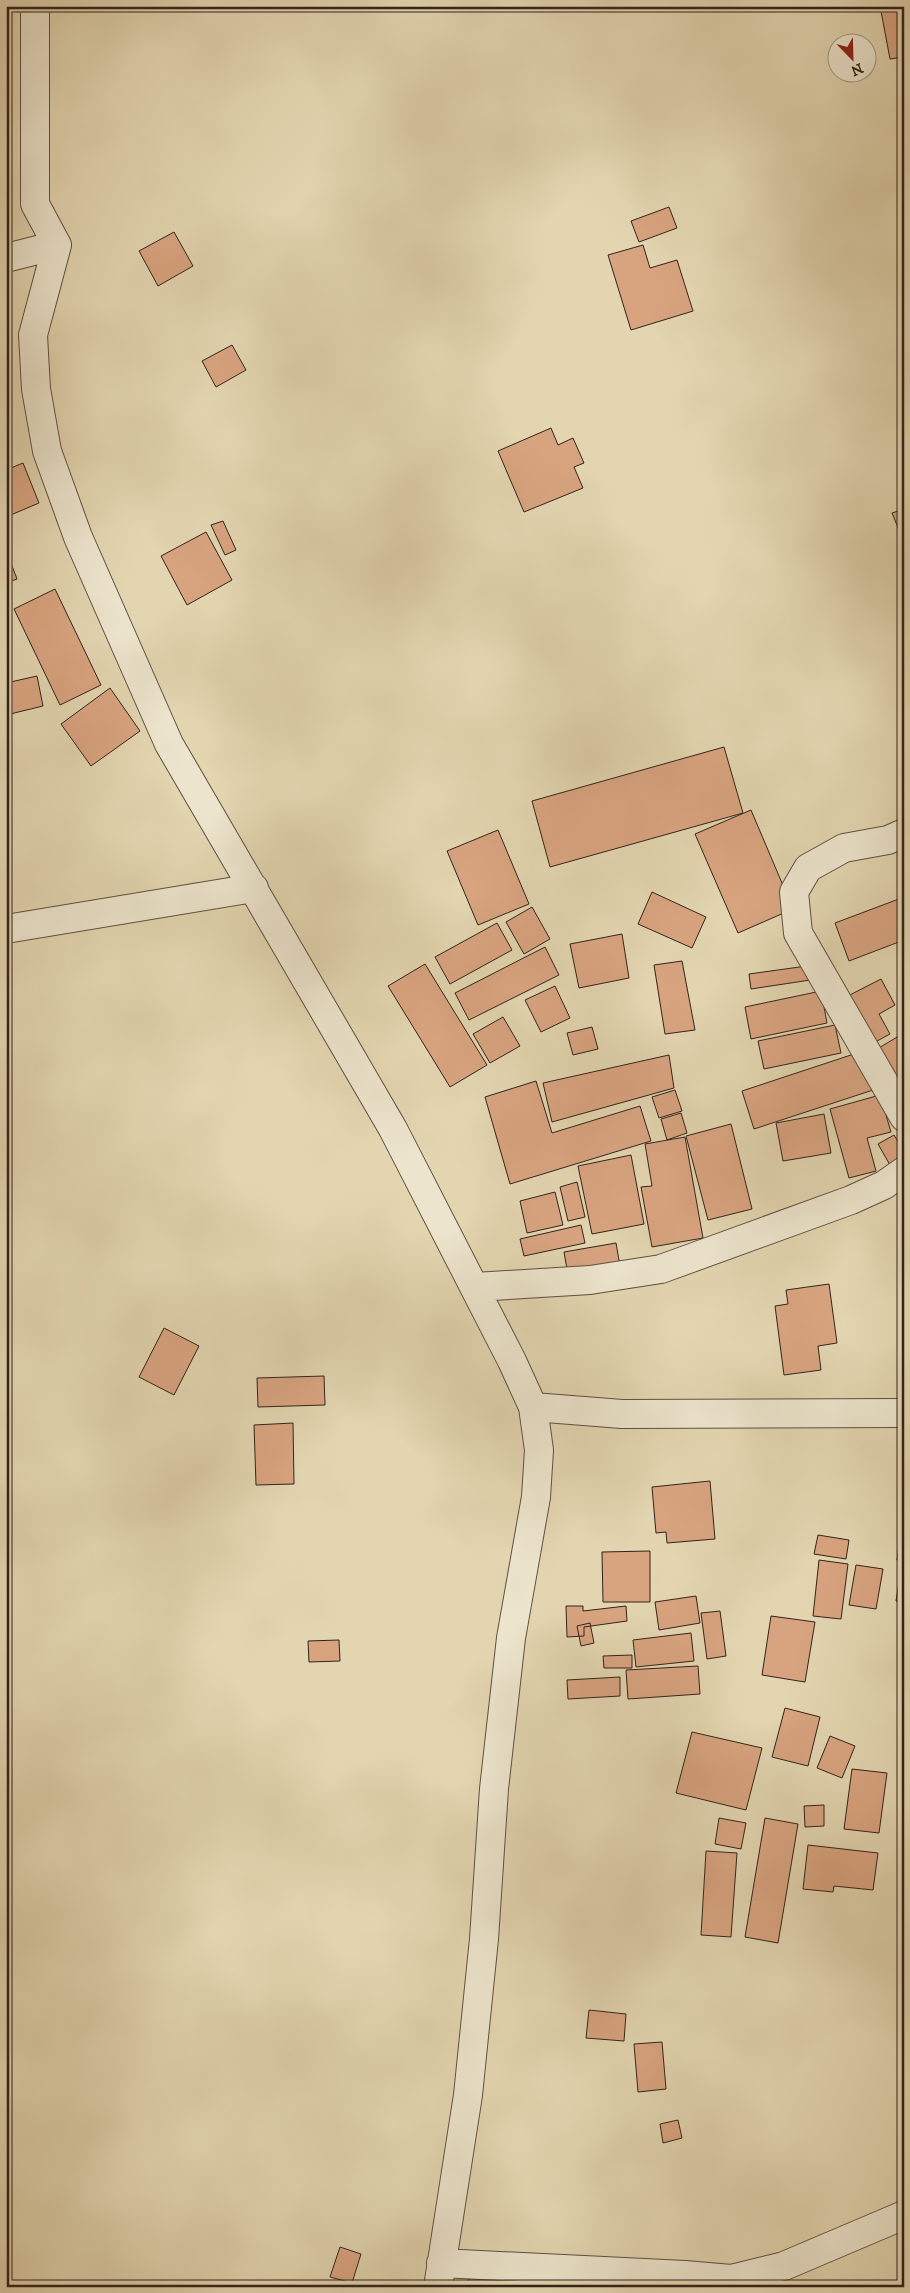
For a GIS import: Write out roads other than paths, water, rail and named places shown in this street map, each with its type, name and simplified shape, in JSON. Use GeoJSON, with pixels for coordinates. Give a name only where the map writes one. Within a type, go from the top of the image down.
{"type":"FeatureCollection","features":[{"type":"Feature","properties":{"kind":"street"},"geometry":{"type":"LineString","coordinates":[[36,6],[35,204],[57,245],[33,334],[36,389],[47,451],[78,537],[169,744],[393,1129],[475,1287],[533,1408],[539,1450],[536,1497],[511,1638],[494,1788],[484,1939],[468,2095],[439,2275],[685,2275],[731,2279],[784,2266],[904,2214]]}},
{"type":"Feature","properties":{"kind":"street"},"geometry":{"type":"LineString","coordinates":[[6,258],[57,245]]}},
{"type":"Feature","properties":{"kind":"street"},"geometry":{"type":"LineString","coordinates":[[904,833],[888,840],[844,848],[808,868],[794,892],[798,933],[904,1117]]}},
{"type":"Feature","properties":{"kind":"street"},"geometry":{"type":"LineString","coordinates":[[6,929],[254,888]]}},
{"type":"Feature","properties":{"kind":"street"},"geometry":{"type":"LineString","coordinates":[[475,1287],[590,1280],[661,1269],[851,1200],[884,1185],[904,1172]]}},
{"type":"Feature","properties":{"kind":"street"},"geometry":{"type":"LineString","coordinates":[[533,1408],[622,1414],[904,1413]]}}]}
